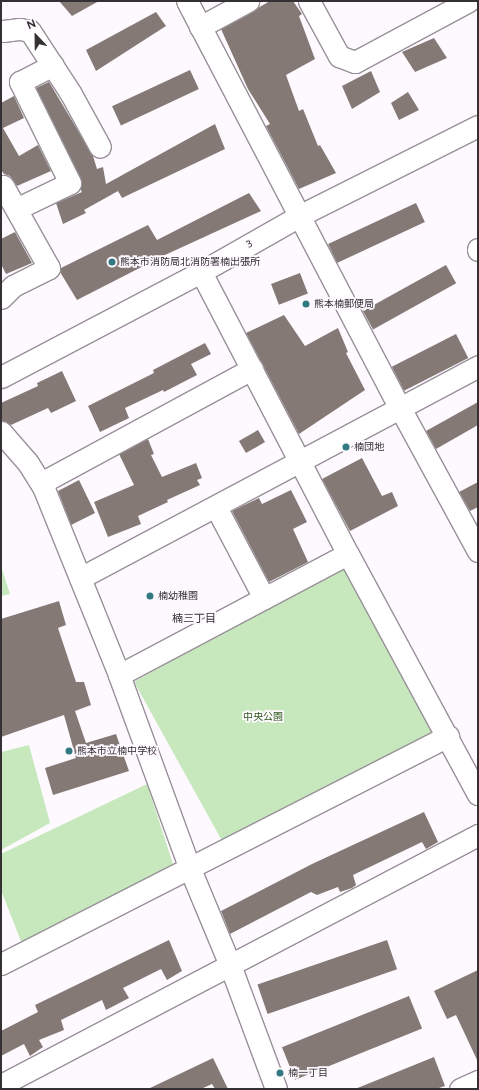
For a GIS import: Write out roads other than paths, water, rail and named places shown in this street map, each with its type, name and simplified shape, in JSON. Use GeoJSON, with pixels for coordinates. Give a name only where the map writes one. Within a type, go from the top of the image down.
{"type":"FeatureCollection","features":[{"type":"Feature","properties":{"kind":"street"},"geometry":{"type":"LineString","coordinates":[[187,1],[400,408],[478,551]]}},
{"type":"Feature","properties":{"kind":"street"},"geometry":{"type":"LineString","coordinates":[[200,27],[248,1]]}},
{"type":"Feature","properties":{"kind":"street"},"geometry":{"type":"LineString","coordinates":[[309,1],[339,56],[355,62],[469,1]]}},
{"type":"Feature","properties":{"kind":"street"},"geometry":{"type":"LineString","coordinates":[[2,31],[20,28],[30,32],[75,100],[100,147]]}},
{"type":"Feature","properties":{"kind":"street"},"geometry":{"type":"LineString","coordinates":[[16,209],[70,183],[20,82],[53,65]]}},
{"type":"Feature","properties":{"kind":"street","name":"3"},"geometry":{"type":"LineString","coordinates":[[1,377],[201,272],[299,216],[478,126]]}},
{"type":"Feature","properties":{"kind":"street"},"geometry":{"type":"LineString","coordinates":[[1,187],[3,186],[49,268],[5,288]]}},
{"type":"Feature","properties":{"kind":"street"},"geometry":{"type":"LineString","coordinates":[[201,272],[348,554],[448,736],[478,794]]}},
{"type":"Feature","properties":{"kind":"street"},"geometry":{"type":"LineString","coordinates":[[80,578],[216,507],[478,366]]}},
{"type":"Feature","properties":{"kind":"street"},"geometry":{"type":"LineString","coordinates":[[41,483],[252,369]]}},
{"type":"Feature","properties":{"kind":"street"},"geometry":{"type":"LineString","coordinates":[[1,432],[28,463],[41,483],[119,675],[190,869],[230,965],[276,1089]]}},
{"type":"Feature","properties":{"kind":"street"},"geometry":{"type":"LineString","coordinates":[[216,507],[264,598]]}},
{"type":"Feature","properties":{"kind":"street"},"geometry":{"type":"LineString","coordinates":[[119,675],[348,554]]}},
{"type":"Feature","properties":{"kind":"street"},"geometry":{"type":"LineString","coordinates":[[1,964],[190,869],[448,736]]}},
{"type":"Feature","properties":{"kind":"street"},"geometry":{"type":"LineString","coordinates":[[1,1085],[478,835]]}},
{"type":"Feature","properties":{"kind":"street"},"geometry":{"type":"LineString","coordinates":[[460,1089],[478,1081]]}},
{"type":"Feature","properties":{"kind":"place","name":"熊本市消防局北消防署楠出張所"},"geometry":{"type":"Point","coordinates":[112,262]}},
{"type":"Feature","properties":{"kind":"place","name":"熊本楠郵便局"},"geometry":{"type":"Point","coordinates":[306,304]}},
{"type":"Feature","properties":{"kind":"place","name":"楠団地"},"geometry":{"type":"Point","coordinates":[346,447]}},
{"type":"Feature","properties":{"kind":"place","name":"楠幼稚園"},"geometry":{"type":"Point","coordinates":[150,596]}},
{"type":"Feature","properties":{"kind":"place","name":"熊本市立楠中学校"},"geometry":{"type":"Point","coordinates":[69,751]}},
{"type":"Feature","properties":{"kind":"place","name":"楠一丁目"},"geometry":{"type":"Point","coordinates":[280,1073]}},
{"type":"Feature","properties":{"kind":"district","name":"楠三丁目"},"geometry":{"type":"Point","coordinates":[194,619]}},
{"type":"Feature","properties":{"kind":"park label","name":"中央公園"},"geometry":{"type":"Point","coordinates":[263,717]}}]}
